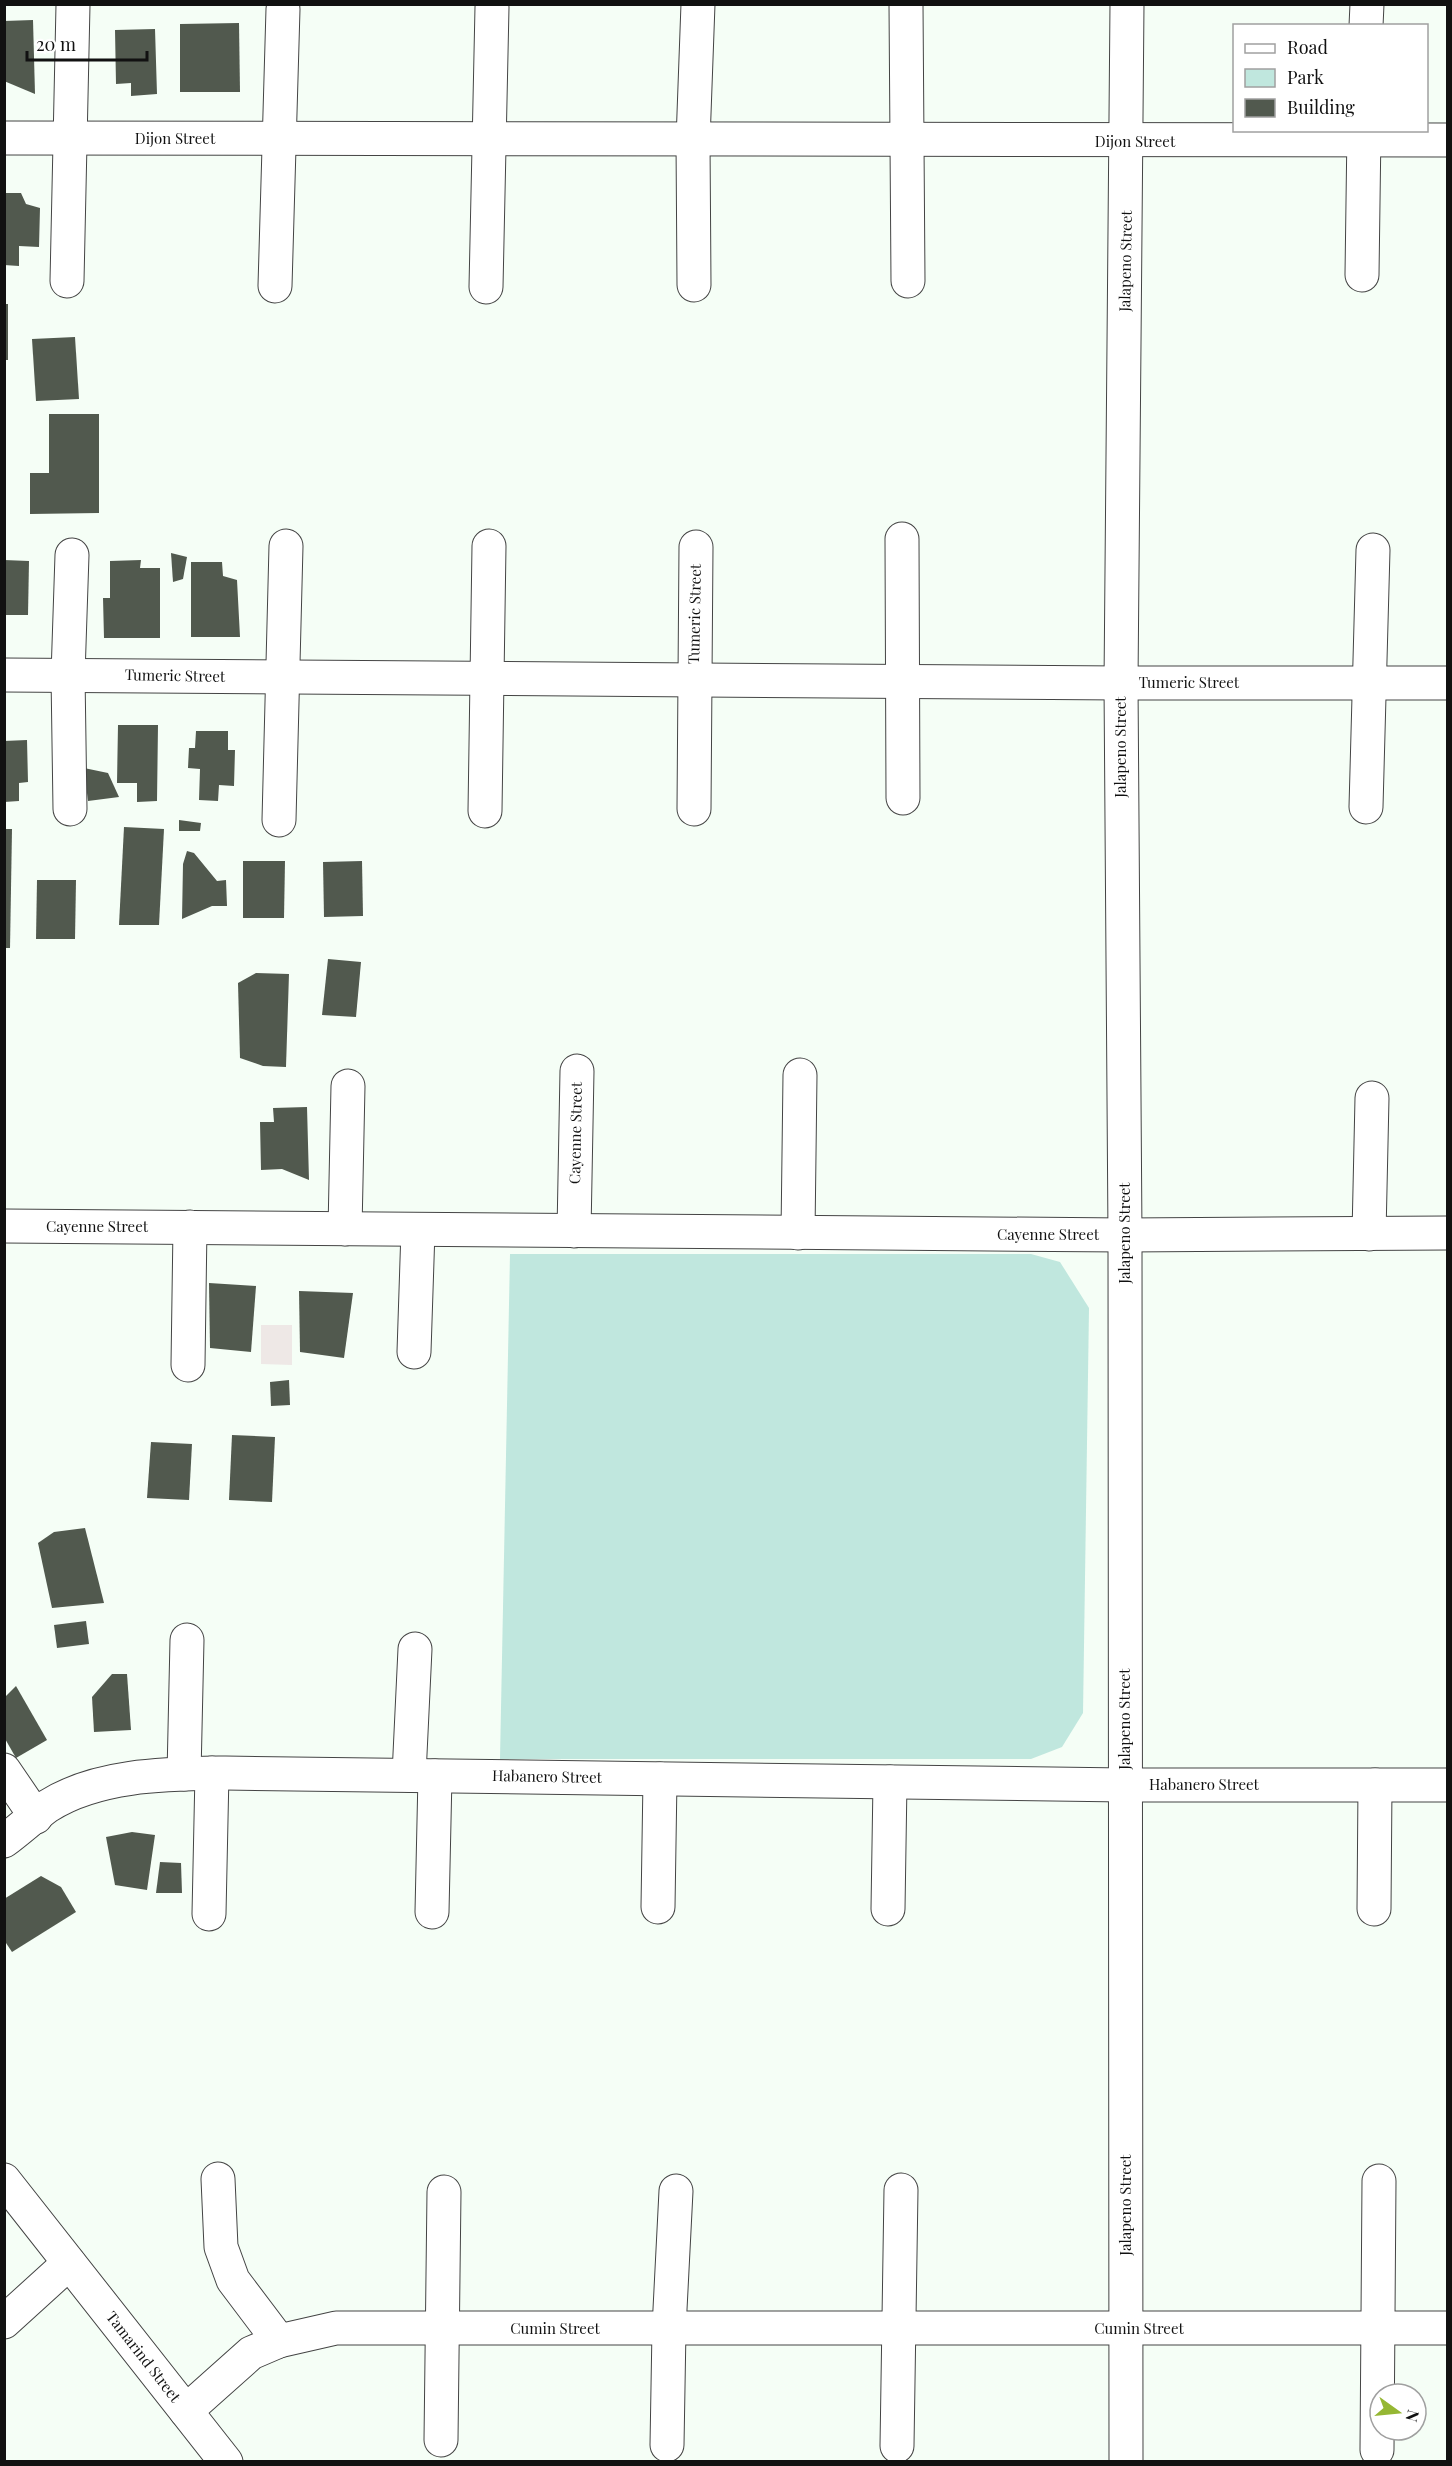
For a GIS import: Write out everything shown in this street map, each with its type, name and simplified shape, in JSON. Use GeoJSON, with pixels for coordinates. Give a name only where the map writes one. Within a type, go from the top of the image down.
{"type":"FeatureCollection","features":[{"type":"Feature","properties":{"kind":"street"},"geometry":{"type":"LineString","coordinates":[[694,285],[693,141],[698,4]]}},
{"type":"Feature","properties":{"kind":"street"},"geometry":{"type":"LineString","coordinates":[[906,4],[908,281]]}},
{"type":"Feature","properties":{"kind":"street","name":"Jalapeno Street"},"geometry":{"type":"LineString","coordinates":[[1126,2462],[1125,1235],[1121,683],[1127,4]]}},
{"type":"Feature","properties":{"kind":"street"},"geometry":{"type":"LineString","coordinates":[[1366,24],[1367,4]]}},
{"type":"Feature","properties":{"kind":"street"},"geometry":{"type":"LineString","coordinates":[[67,281],[73,5]]}},
{"type":"Feature","properties":{"kind":"street"},"geometry":{"type":"LineString","coordinates":[[486,287],[492,7]]}},
{"type":"Feature","properties":{"kind":"street"},"geometry":{"type":"LineString","coordinates":[[275,286],[283,9]]}},
{"type":"Feature","properties":{"kind":"street"},"geometry":{"type":"LineString","coordinates":[[1362,275],[1364,136]]}},
{"type":"Feature","properties":{"kind":"street","name":"Dijon Street"},"geometry":{"type":"LineString","coordinates":[[4,138],[1127,142],[1364,136],[1448,140]]}},
{"type":"Feature","properties":{"kind":"street"},"geometry":{"type":"LineString","coordinates":[[902,539],[903,798]]}},
{"type":"Feature","properties":{"kind":"street"},"geometry":{"type":"LineString","coordinates":[[279,820],[286,546]]}},
{"type":"Feature","properties":{"kind":"street"},"geometry":{"type":"LineString","coordinates":[[485,811],[489,546]]}},
{"type":"Feature","properties":{"kind":"street","name":"Tumeric Street"},"geometry":{"type":"LineString","coordinates":[[694,809],[696,547]]}},
{"type":"Feature","properties":{"kind":"street"},"geometry":{"type":"LineString","coordinates":[[1366,807],[1373,550]]}},
{"type":"Feature","properties":{"kind":"street"},"geometry":{"type":"LineString","coordinates":[[70,809],[68,675],[72,555]]}},
{"type":"Feature","properties":{"kind":"street","name":"Tumeric Street"},"geometry":{"type":"LineString","coordinates":[[4,675],[902,682],[1448,683]]}},
{"type":"Feature","properties":{"kind":"street","name":"Cayenne Street"},"geometry":{"type":"LineString","coordinates":[[574,1231],[577,1071]]}},
{"type":"Feature","properties":{"kind":"street"},"geometry":{"type":"LineString","coordinates":[[798,1233],[800,1075]]}},
{"type":"Feature","properties":{"kind":"street"},"geometry":{"type":"LineString","coordinates":[[345,1229],[348,1086]]}},
{"type":"Feature","properties":{"kind":"street"},"geometry":{"type":"LineString","coordinates":[[1369,1234],[1372,1098]]}},
{"type":"Feature","properties":{"kind":"street","name":"Cayenne Street"},"geometry":{"type":"LineString","coordinates":[[4,1226],[1125,1235],[1448,1233]]}},
{"type":"Feature","properties":{"kind":"street"},"geometry":{"type":"LineString","coordinates":[[188,1365],[190,1227]]}},
{"type":"Feature","properties":{"kind":"street"},"geometry":{"type":"LineString","coordinates":[[414,1352],[418,1230]]}},
{"type":"Feature","properties":{"kind":"street"},"geometry":{"type":"LineString","coordinates":[[187,1640],[209,1914]]}},
{"type":"Feature","properties":{"kind":"street"},"geometry":{"type":"LineString","coordinates":[[415,1650],[432,1912]]}},
{"type":"Feature","properties":{"kind":"street"},"geometry":{"type":"LineString","coordinates":[[4,1770],[36,1816]]}},
{"type":"Feature","properties":{"kind":"street","name":"Habanero Street"},"geometry":{"type":"LineString","coordinates":[[4,1841],[50,1805],[105,1782],[198,1773],[1125,1785],[1448,1785]]}},
{"type":"Feature","properties":{"kind":"street"},"geometry":{"type":"LineString","coordinates":[[658,1906],[660,1779]]}},
{"type":"Feature","properties":{"kind":"street"},"geometry":{"type":"LineString","coordinates":[[888,1909],[890,1782]]}},
{"type":"Feature","properties":{"kind":"street"},"geometry":{"type":"LineString","coordinates":[[1374,1909],[1375,1785]]}},
{"type":"Feature","properties":{"kind":"street"},"geometry":{"type":"LineString","coordinates":[[218,2179],[220,2247],[233,2280],[279,2341]]}},
{"type":"Feature","properties":{"kind":"street","name":"Tamarind Street"},"geometry":{"type":"LineString","coordinates":[[4,2180],[186,2411],[216,2458]]}},
{"type":"Feature","properties":{"kind":"street"},"geometry":{"type":"LineString","coordinates":[[1377,2450],[1379,2181]]}},
{"type":"Feature","properties":{"kind":"street"},"geometry":{"type":"LineString","coordinates":[[897,2445],[901,2190]]}},
{"type":"Feature","properties":{"kind":"street"},"geometry":{"type":"LineString","coordinates":[[668,2445],[669,2329],[676,2191]]}},
{"type":"Feature","properties":{"kind":"street"},"geometry":{"type":"LineString","coordinates":[[441,2440],[444,2192]]}},
{"type":"Feature","properties":{"kind":"street"},"geometry":{"type":"LineString","coordinates":[[4,2322],[69,2263]]}},
{"type":"Feature","properties":{"kind":"street","name":"Cumin Street"},"geometry":{"type":"LineString","coordinates":[[186,2411],[251,2353],[279,2341],[336,2328],[1448,2328]]}},
{"type":"Feature","properties":{"kind":"shaded area"},"geometry":{"type":"Polygon","coordinates":[[[261,1325],[292,1325],[292,1365],[261,1364],[261,1325]]]}},
{"type":"Feature","properties":{"kind":"green space"},"geometry":{"type":"Polygon","coordinates":[[[510,1254],[1031,1254],[1060,1262],[1089,1308],[1083,1713],[1062,1747],[1031,1759],[500,1759],[510,1254]]]}},
{"type":"Feature","properties":{"kind":"building"},"geometry":{"type":"Polygon","coordinates":[[[33,20],[35,94],[4,81],[4,21],[33,20]]]}},
{"type":"Feature","properties":{"kind":"building"},"geometry":{"type":"Polygon","coordinates":[[[239,23],[240,92],[180,92],[180,24],[239,23]]]}},
{"type":"Feature","properties":{"kind":"building"},"geometry":{"type":"Polygon","coordinates":[[[155,29],[157,94],[131,96],[131,83],[116,84],[115,30],[155,29]]]}},
{"type":"Feature","properties":{"kind":"building"},"geometry":{"type":"Polygon","coordinates":[[[4,193],[21,193],[26,204],[40,208],[39,247],[19,246],[19,266],[4,265],[4,193]]]}},
{"type":"Feature","properties":{"kind":"building"},"geometry":{"type":"Polygon","coordinates":[[[4,304],[8,304],[8,360],[4,360],[4,304]]]}},
{"type":"Feature","properties":{"kind":"building"},"geometry":{"type":"Polygon","coordinates":[[[75,337],[79,399],[36,401],[32,339],[75,337]]]}},
{"type":"Feature","properties":{"kind":"building"},"geometry":{"type":"Polygon","coordinates":[[[49,414],[99,414],[99,513],[30,514],[30,473],[49,473],[49,414]]]}},
{"type":"Feature","properties":{"kind":"building"},"geometry":{"type":"Polygon","coordinates":[[[171,553],[187,557],[183,579],[173,582],[171,553]]]}},
{"type":"Feature","properties":{"kind":"building"},"geometry":{"type":"Polygon","coordinates":[[[4,560],[29,561],[28,615],[4,615],[4,560]]]}},
{"type":"Feature","properties":{"kind":"building"},"geometry":{"type":"Polygon","coordinates":[[[141,560],[140,568],[160,568],[160,638],[104,638],[103,598],[110,598],[110,561],[141,560]]]}},
{"type":"Feature","properties":{"kind":"building"},"geometry":{"type":"Polygon","coordinates":[[[191,562],[222,562],[223,576],[237,580],[240,637],[191,637],[191,562]]]}},
{"type":"Feature","properties":{"kind":"building"},"geometry":{"type":"Polygon","coordinates":[[[118,725],[158,725],[157,801],[137,802],[137,783],[117,783],[118,725]]]}},
{"type":"Feature","properties":{"kind":"building"},"geometry":{"type":"Polygon","coordinates":[[[196,731],[228,731],[228,750],[235,750],[234,786],[219,785],[218,801],[199,800],[200,769],[188,768],[189,748],[195,748],[196,731]]]}},
{"type":"Feature","properties":{"kind":"building"},"geometry":{"type":"Polygon","coordinates":[[[27,740],[28,782],[19,783],[19,801],[4,802],[4,741],[27,740]]]}},
{"type":"Feature","properties":{"kind":"building"},"geometry":{"type":"Polygon","coordinates":[[[84,768],[108,773],[119,797],[88,801],[84,768]]]}},
{"type":"Feature","properties":{"kind":"building"},"geometry":{"type":"Polygon","coordinates":[[[179,820],[201,823],[200,831],[179,831],[179,820]]]}},
{"type":"Feature","properties":{"kind":"building"},"geometry":{"type":"Polygon","coordinates":[[[124,827],[164,829],[159,925],[119,925],[124,827]]]}},
{"type":"Feature","properties":{"kind":"building"},"geometry":{"type":"Polygon","coordinates":[[[4,829],[12,829],[10,948],[4,948],[4,829]]]}},
{"type":"Feature","properties":{"kind":"building"},"geometry":{"type":"Polygon","coordinates":[[[187,851],[194,853],[217,881],[226,880],[227,906],[212,906],[182,919],[183,864],[187,851]]]}},
{"type":"Feature","properties":{"kind":"building"},"geometry":{"type":"Polygon","coordinates":[[[243,861],[285,861],[284,918],[243,918],[243,861]]]}},
{"type":"Feature","properties":{"kind":"building"},"geometry":{"type":"Polygon","coordinates":[[[362,861],[363,916],[324,917],[323,862],[362,861]]]}},
{"type":"Feature","properties":{"kind":"building"},"geometry":{"type":"Polygon","coordinates":[[[37,880],[76,880],[75,939],[36,939],[37,880]]]}},
{"type":"Feature","properties":{"kind":"building"},"geometry":{"type":"Polygon","coordinates":[[[328,959],[361,962],[356,1017],[322,1015],[328,959]]]}},
{"type":"Feature","properties":{"kind":"building"},"geometry":{"type":"Polygon","coordinates":[[[256,973],[289,974],[286,1067],[263,1066],[240,1058],[238,983],[256,973]]]}},
{"type":"Feature","properties":{"kind":"building"},"geometry":{"type":"Polygon","coordinates":[[[307,1107],[309,1180],[282,1169],[261,1170],[260,1122],[274,1122],[273,1108],[307,1107]]]}},
{"type":"Feature","properties":{"kind":"building"},"geometry":{"type":"Polygon","coordinates":[[[209,1283],[256,1286],[251,1352],[210,1348],[209,1283]]]}},
{"type":"Feature","properties":{"kind":"building"},"geometry":{"type":"Polygon","coordinates":[[[299,1291],[353,1293],[344,1358],[300,1352],[299,1291]]]}},
{"type":"Feature","properties":{"kind":"building"},"geometry":{"type":"Polygon","coordinates":[[[289,1380],[290,1405],[271,1406],[270,1382],[289,1380]]]}},
{"type":"Feature","properties":{"kind":"building"},"geometry":{"type":"Polygon","coordinates":[[[232,1435],[275,1437],[272,1502],[229,1500],[232,1435]]]}},
{"type":"Feature","properties":{"kind":"building"},"geometry":{"type":"Polygon","coordinates":[[[151,1442],[192,1444],[189,1500],[147,1498],[151,1442]]]}},
{"type":"Feature","properties":{"kind":"building"},"geometry":{"type":"Polygon","coordinates":[[[85,1528],[104,1603],[52,1608],[38,1543],[54,1532],[85,1528]]]}},
{"type":"Feature","properties":{"kind":"building"},"geometry":{"type":"Polygon","coordinates":[[[86,1621],[89,1644],[57,1648],[54,1625],[86,1621]]]}},
{"type":"Feature","properties":{"kind":"building"},"geometry":{"type":"Polygon","coordinates":[[[112,1674],[127,1674],[131,1730],[94,1732],[92,1697],[112,1674]]]}},
{"type":"Feature","properties":{"kind":"building"},"geometry":{"type":"Polygon","coordinates":[[[16,1686],[47,1740],[16,1758],[4,1737],[4,1698],[16,1686]]]}},
{"type":"Feature","properties":{"kind":"building"},"geometry":{"type":"Polygon","coordinates":[[[132,1832],[155,1835],[147,1890],[115,1885],[106,1837],[132,1832]]]}},
{"type":"Feature","properties":{"kind":"building"},"geometry":{"type":"Polygon","coordinates":[[[160,1862],[181,1863],[182,1893],[156,1893],[160,1862]]]}},
{"type":"Feature","properties":{"kind":"building"},"geometry":{"type":"Polygon","coordinates":[[[41,1876],[61,1887],[76,1912],[12,1952],[4,1940],[4,1899],[41,1876]]]}}]}
